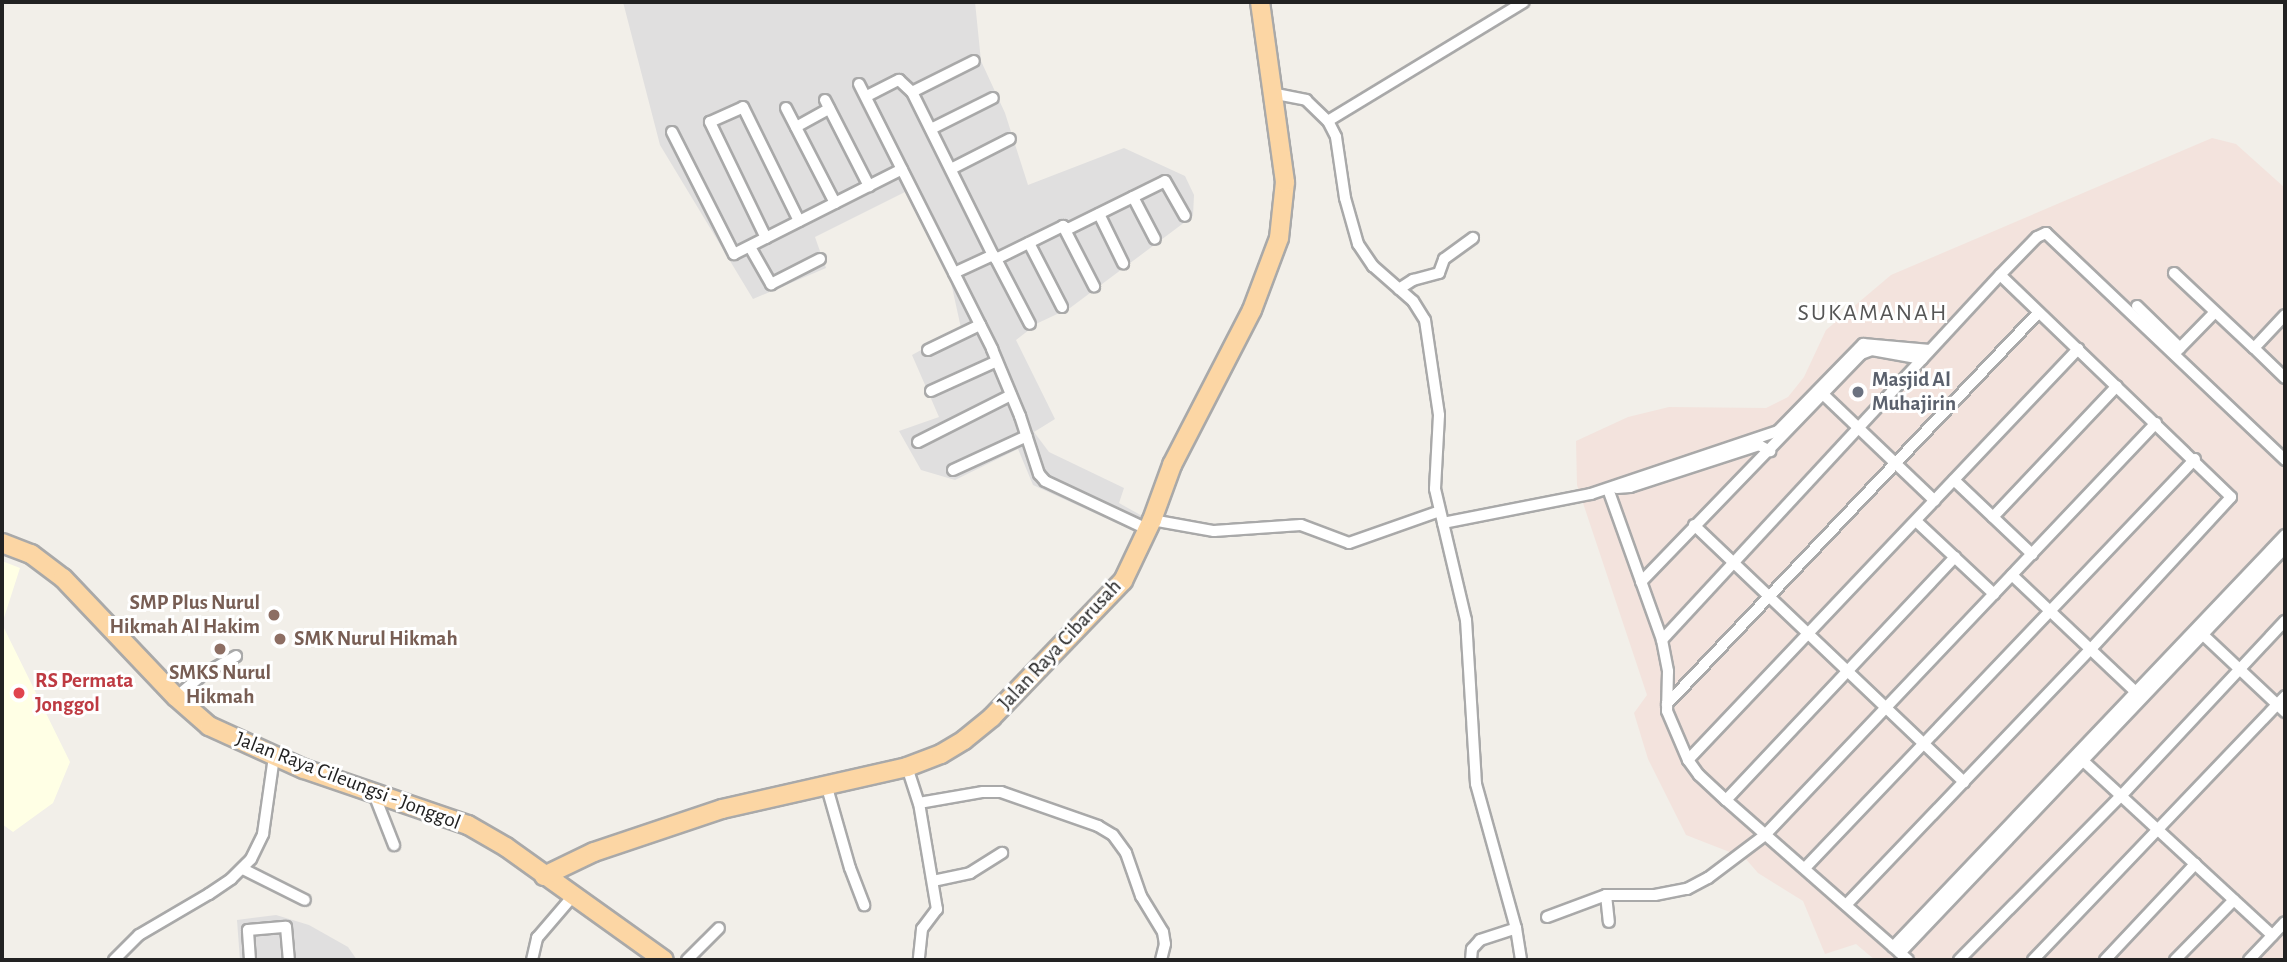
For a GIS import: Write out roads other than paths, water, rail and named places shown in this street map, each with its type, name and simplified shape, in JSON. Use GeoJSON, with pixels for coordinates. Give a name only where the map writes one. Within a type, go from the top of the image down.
{"type":"FeatureCollection","features":[{"type":"Feature","properties":{"kind":"main road","name":"Jalan Raya Cibarusah"},"geometry":{"type":"LineString","coordinates":[[544,876],[583,856],[712,812],[907,767],[941,754],[964,740],[992,717],[1123,580],[1150,524],[1171,465],[1252,310],[1275,254],[1285,183],[1260,2]]}},
{"type":"Feature","properties":{"kind":"main road","name":"Jalan Raya Cileungsi - Jonggol"},"geometry":{"type":"LineString","coordinates":[[2,542],[31,554],[57,573],[176,698],[209,726],[274,757],[468,825],[506,847],[660,959]]}},
{"type":"Feature","properties":{"kind":"street"},"geometry":{"type":"LineString","coordinates":[[1328,121],[1524,2]]}},
{"type":"Feature","properties":{"kind":"street"},"geometry":{"type":"LineString","coordinates":[[912,92],[974,61]]}},
{"type":"Feature","properties":{"kind":"street"},"geometry":{"type":"LineString","coordinates":[[867,96],[900,79],[912,92],[1030,324]]}},
{"type":"Feature","properties":{"kind":"street"},"geometry":{"type":"LineString","coordinates":[[859,84],[980,325],[1027,436],[1035,466],[1045,481],[1150,524],[1213,531],[1301,526],[1349,543],[1440,511]]}},
{"type":"Feature","properties":{"kind":"street"},"geometry":{"type":"LineString","coordinates":[[1271,93],[1307,100],[1328,121],[1339,149],[1346,198],[1358,244],[1373,266],[1419,309],[1427,331],[1439,415],[1436,489],[1466,620],[1476,784],[1516,928],[1521,960]]}},
{"type":"Feature","properties":{"kind":"street"},"geometry":{"type":"LineString","coordinates":[[931,129],[993,98]]}},
{"type":"Feature","properties":{"kind":"street"},"geometry":{"type":"LineString","coordinates":[[796,127],[827,105],[869,186]]}},
{"type":"Feature","properties":{"kind":"street"},"geometry":{"type":"LineString","coordinates":[[766,238],[710,122],[743,107],[799,221]]}},
{"type":"Feature","properties":{"kind":"street"},"geometry":{"type":"LineString","coordinates":[[786,108],[835,203]]}},
{"type":"Feature","properties":{"kind":"street"},"geometry":{"type":"LineString","coordinates":[[672,132],[731,252],[736,254],[902,169]]}},
{"type":"Feature","properties":{"kind":"street"},"geometry":{"type":"LineString","coordinates":[[951,169],[1010,139]]}},
{"type":"Feature","properties":{"kind":"street"},"geometry":{"type":"LineString","coordinates":[[1063,226],[1068,229],[1166,181],[1185,216]]}},
{"type":"Feature","properties":{"kind":"street"},"geometry":{"type":"LineString","coordinates":[[1133,197],[1156,239]]}},
{"type":"Feature","properties":{"kind":"street"},"geometry":{"type":"LineString","coordinates":[[1098,214],[1123,263]]}},
{"type":"Feature","properties":{"kind":"street"},"geometry":{"type":"LineString","coordinates":[[954,273],[1029,243],[1063,226]]}},
{"type":"Feature","properties":{"kind":"street"},"geometry":{"type":"LineString","coordinates":[[1063,226],[1094,286]]}},
{"type":"Feature","properties":{"kind":"street"},"geometry":{"type":"LineString","coordinates":[[1662,640],[1732,561],[2037,237],[2051,234],[2177,350]]}},
{"type":"Feature","properties":{"kind":"street"},"geometry":{"type":"LineString","coordinates":[[1399,289],[1413,280],[1439,273],[1444,260],[1473,238]]}},
{"type":"Feature","properties":{"kind":"street"},"geometry":{"type":"LineString","coordinates":[[1029,243],[1062,307]]}},
{"type":"Feature","properties":{"kind":"street"},"geometry":{"type":"LineString","coordinates":[[750,247],[771,284],[820,259]]}},
{"type":"Feature","properties":{"kind":"street"},"geometry":{"type":"LineString","coordinates":[[2174,273],[2285,377]]}},
{"type":"Feature","properties":{"kind":"street"},"geometry":{"type":"LineString","coordinates":[[1846,905],[2090,650],[2231,497],[2229,491],[2000,275]]}},
{"type":"Feature","properties":{"kind":"street"},"geometry":{"type":"LineString","coordinates":[[2137,306],[2285,460]]}},
{"type":"Feature","properties":{"kind":"street"},"geometry":{"type":"LineString","coordinates":[[1667,704],[2039,312]]}},
{"type":"Feature","properties":{"kind":"street"},"geometry":{"type":"LineString","coordinates":[[2177,350],[2215,312]]}},
{"type":"Feature","properties":{"kind":"street"},"geometry":{"type":"LineString","coordinates":[[2254,348],[2285,315]]}},
{"type":"Feature","properties":{"kind":"street"},"geometry":{"type":"LineString","coordinates":[[928,351],[980,325]]}},
{"type":"Feature","properties":{"kind":"street"},"geometry":{"type":"LineString","coordinates":[[1443,523],[1574,499],[1778,432],[1863,344],[1926,354]]}},
{"type":"Feature","properties":{"kind":"street"},"geometry":{"type":"LineString","coordinates":[[1688,760],[2078,349]]}},
{"type":"Feature","properties":{"kind":"street"},"geometry":{"type":"LineString","coordinates":[[1641,582],[1866,351],[1926,354]]}},
{"type":"Feature","properties":{"kind":"street"},"geometry":{"type":"LineString","coordinates":[[931,391],[996,361]]}},
{"type":"Feature","properties":{"kind":"street"},"geometry":{"type":"LineString","coordinates":[[1993,517],[2117,386]]}},
{"type":"Feature","properties":{"kind":"street"},"geometry":{"type":"LineString","coordinates":[[918,442],[1011,395]]}},
{"type":"Feature","properties":{"kind":"street"},"geometry":{"type":"LineString","coordinates":[[1824,396],[1935,501]]}},
{"type":"Feature","properties":{"kind":"street"},"geometry":{"type":"LineString","coordinates":[[1547,917],[1606,895],[1655,895],[1687,889],[1708,878],[1765,835],[2157,423]]}},
{"type":"Feature","properties":{"kind":"street"},"geometry":{"type":"LineString","coordinates":[[953,470],[1027,436]]}},
{"type":"Feature","properties":{"kind":"street"},"geometry":{"type":"LineString","coordinates":[[1608,489],[1630,487],[1759,445],[1770,451]]}},
{"type":"Feature","properties":{"kind":"street"},"geometry":{"type":"LineString","coordinates":[[1805,868],[2195,459]]}},
{"type":"Feature","properties":{"kind":"street"},"geometry":{"type":"LineString","coordinates":[[1954,480],[2032,554]]}},
{"type":"Feature","properties":{"kind":"street"},"geometry":{"type":"LineString","coordinates":[[1608,489],[1662,640],[1668,671],[1667,704],[1672,728],[1688,760],[1699,775],[1726,800],[1900,954],[2079,757],[2200,631],[2285,548]]}},
{"type":"Feature","properties":{"kind":"street"},"geometry":{"type":"LineString","coordinates":[[1916,521],[1994,594]]}},
{"type":"Feature","properties":{"kind":"street"},"geometry":{"type":"LineString","coordinates":[[1694,525],[1964,782]]}},
{"type":"Feature","properties":{"kind":"street"},"geometry":{"type":"LineString","coordinates":[[2200,631],[2285,535]]}},
{"type":"Feature","properties":{"kind":"street"},"geometry":{"type":"LineString","coordinates":[[1726,800],[1955,557]]}},
{"type":"Feature","properties":{"kind":"street"},"geometry":{"type":"LineString","coordinates":[[2012,575],[2138,695]]}},
{"type":"Feature","properties":{"kind":"street"},"geometry":{"type":"LineString","coordinates":[[1959,960],[2121,796],[2285,621]]}},
{"type":"Feature","properties":{"kind":"street"},"geometry":{"type":"LineString","coordinates":[[2033,960],[2283,704],[2240,669],[2200,631]]}},
{"type":"Feature","properties":{"kind":"street"},"geometry":{"type":"LineString","coordinates":[[176,698],[202,675],[236,656]]}},
{"type":"Feature","properties":{"kind":"street"},"geometry":{"type":"LineString","coordinates":[[114,960],[139,935],[209,894],[243,869],[263,834],[274,757]]}},
{"type":"Feature","properties":{"kind":"street"},"geometry":{"type":"LineString","coordinates":[[2079,757],[2272,935]]}},
{"type":"Feature","properties":{"kind":"street"},"geometry":{"type":"LineString","coordinates":[[907,767],[919,803],[937,909],[922,929],[919,960]]}},
{"type":"Feature","properties":{"kind":"street"},"geometry":{"type":"LineString","coordinates":[[827,784],[850,868],[864,905]]}},
{"type":"Feature","properties":{"kind":"street"},"geometry":{"type":"LineString","coordinates":[[919,803],[1001,792],[1098,826],[1113,835],[1126,853],[1141,896],[1163,932],[1165,944],[1161,960]]}},
{"type":"Feature","properties":{"kind":"street"},"geometry":{"type":"LineString","coordinates":[[374,794],[394,845]]}},
{"type":"Feature","properties":{"kind":"street"},"geometry":{"type":"LineString","coordinates":[[933,881],[970,873],[1002,853]]}},
{"type":"Feature","properties":{"kind":"street"},"geometry":{"type":"LineString","coordinates":[[2105,960],[2195,864]]}},
{"type":"Feature","properties":{"kind":"street"},"geometry":{"type":"LineString","coordinates":[[243,869],[304,901]]}},
{"type":"Feature","properties":{"kind":"street"},"geometry":{"type":"LineString","coordinates":[[1606,895],[1609,922]]}},
{"type":"Feature","properties":{"kind":"street"},"geometry":{"type":"LineString","coordinates":[[532,960],[537,938],[573,896]]}},
{"type":"Feature","properties":{"kind":"street"},"geometry":{"type":"LineString","coordinates":[[2175,960],[2234,900]]}},
{"type":"Feature","properties":{"kind":"street"},"geometry":{"type":"LineString","coordinates":[[2249,960],[2285,922]]}},
{"type":"Feature","properties":{"kind":"street"},"geometry":{"type":"LineString","coordinates":[[250,960],[247,930],[286,927],[289,960]]}},
{"type":"Feature","properties":{"kind":"street"},"geometry":{"type":"LineString","coordinates":[[687,960],[719,928]]}},
{"type":"Feature","properties":{"kind":"street"},"geometry":{"type":"LineString","coordinates":[[1471,960],[1472,949],[1480,940],[1516,928]]}},
{"type":"Feature","properties":{"kind":"place","name":"Masjid Al Muhajirin"},"geometry":{"type":"Point","coordinates":[1858,392]}},
{"type":"Feature","properties":{"kind":"place","name":"SMP Plus Nurul Hikmah Al Hakim"},"geometry":{"type":"Point","coordinates":[274,615]}},
{"type":"Feature","properties":{"kind":"place","name":"SMK Nurul Hikmah"},"geometry":{"type":"Point","coordinates":[280,639]}},
{"type":"Feature","properties":{"kind":"place","name":"SMKS Nurul Hikmah"},"geometry":{"type":"Point","coordinates":[220,649]}},
{"type":"Feature","properties":{"kind":"place","name":"RS Permata Jonggol"},"geometry":{"type":"Point","coordinates":[19,693]}},
{"type":"Feature","properties":{"kind":"district","name":"SUKAMANAH"},"geometry":{"type":"Point","coordinates":[1873,314]}}]}
